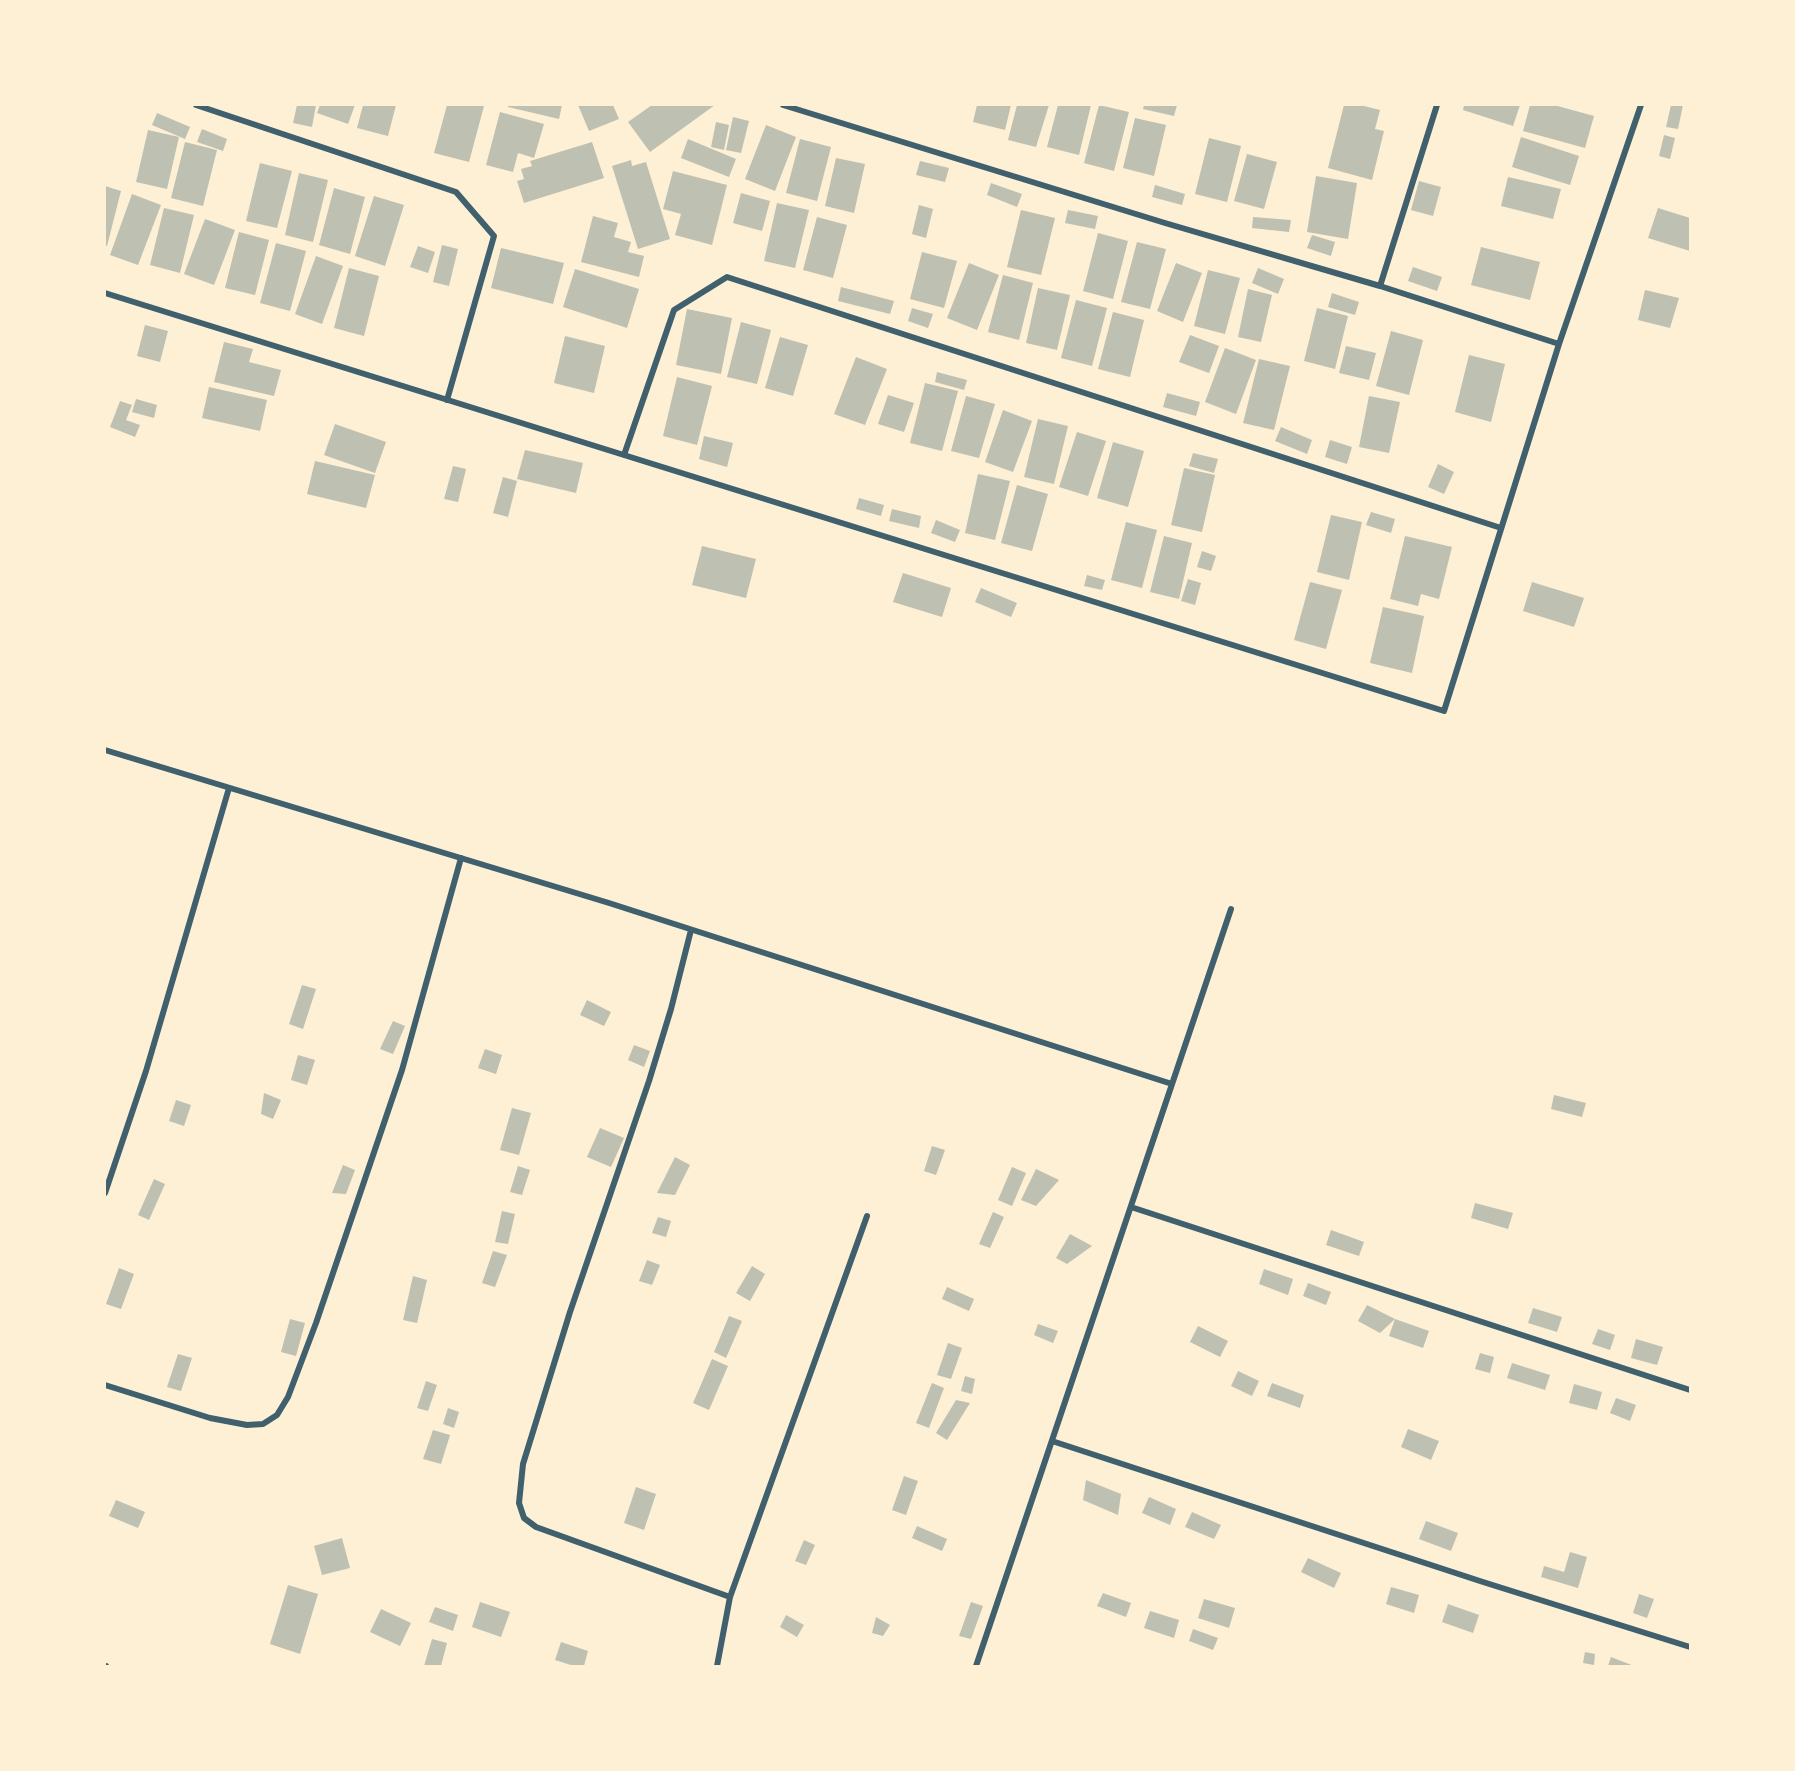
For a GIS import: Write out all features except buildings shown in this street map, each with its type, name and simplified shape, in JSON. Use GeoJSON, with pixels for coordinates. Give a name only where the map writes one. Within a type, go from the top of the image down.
{"type":"FeatureCollection","features":[{"type":"Feature","properties":{"kind":"street"},"geometry":{"type":"LineString","coordinates":[[196,105],[456,192],[487,227],[494,236],[447,400]]}},
{"type":"Feature","properties":{"kind":"street"},"geometry":{"type":"LineString","coordinates":[[783,105],[1165,223],[1380,286],[1559,344]]}},
{"type":"Feature","properties":{"kind":"street"},"geometry":{"type":"LineString","coordinates":[[1380,286],[1437,105]]}},
{"type":"Feature","properties":{"kind":"street"},"geometry":{"type":"LineString","coordinates":[[105,293],[1444,711],[1559,344],[1641,105]]}},
{"type":"Feature","properties":{"kind":"street"},"geometry":{"type":"LineString","coordinates":[[624,455],[674,310],[727,277],[1501,528]]}},
{"type":"Feature","properties":{"kind":"street"},"geometry":{"type":"LineString","coordinates":[[105,750],[609,903],[1172,1084]]}},
{"type":"Feature","properties":{"kind":"street"},"geometry":{"type":"LineString","coordinates":[[105,1193],[146,1071],[229,788]]}},
{"type":"Feature","properties":{"kind":"street"},"geometry":{"type":"LineString","coordinates":[[105,1386],[210,1418],[247,1425],[263,1424],[277,1415],[288,1397],[316,1323],[398,1080],[461,858]]}},
{"type":"Feature","properties":{"kind":"street"},"geometry":{"type":"LineString","coordinates":[[976,1666],[1231,909]]}},
{"type":"Feature","properties":{"kind":"street"},"geometry":{"type":"LineString","coordinates":[[691,930],[671,1009],[649,1081],[570,1312],[523,1464],[519,1503],[524,1518],[536,1527],[730,1597]]}},
{"type":"Feature","properties":{"kind":"street"},"geometry":{"type":"LineString","coordinates":[[1131,1207],[1690,1390]]}},
{"type":"Feature","properties":{"kind":"street"},"geometry":{"type":"LineString","coordinates":[[717,1666],[730,1597],[867,1216]]}},
{"type":"Feature","properties":{"kind":"street"},"geometry":{"type":"LineString","coordinates":[[1052,1441],[1690,1647]]}}]}
